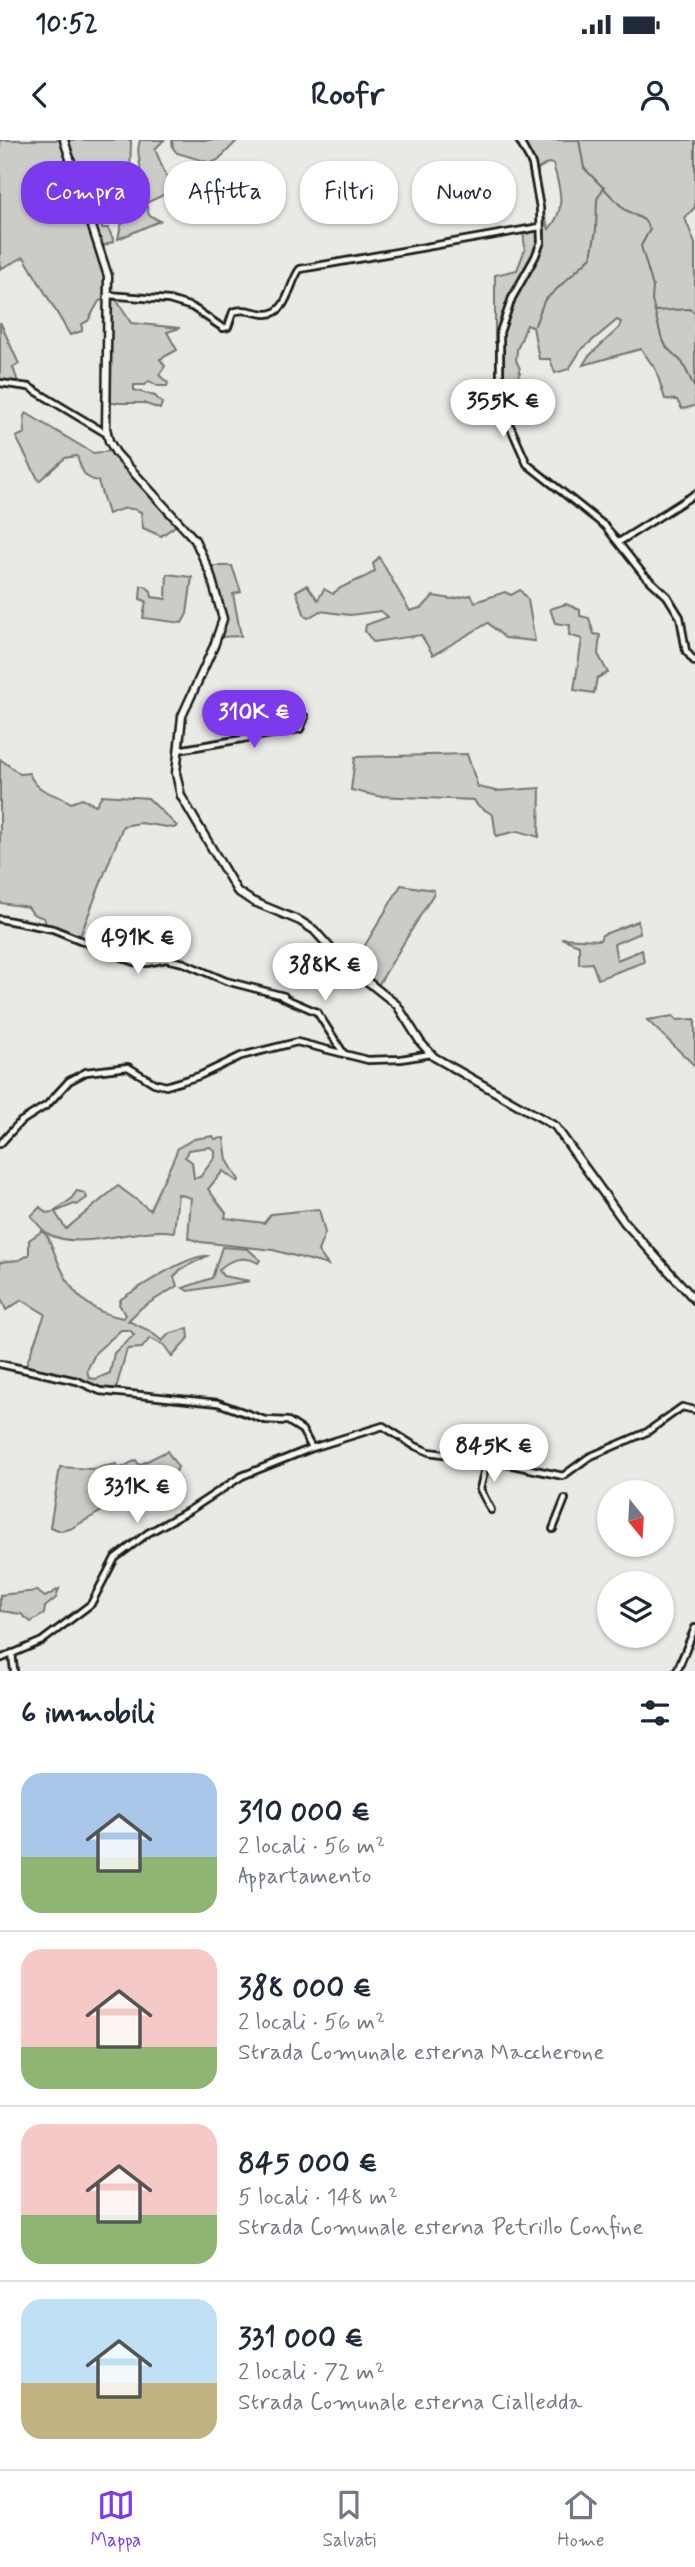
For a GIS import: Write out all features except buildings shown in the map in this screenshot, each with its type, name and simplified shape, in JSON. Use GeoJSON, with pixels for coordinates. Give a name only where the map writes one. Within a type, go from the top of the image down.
{"type":"FeatureCollection","features":[{"type":"Feature","properties":{"kind":"main road"},"geometry":{"type":"LineString","coordinates":[[64,140],[105,265],[108,295],[107,435],[116,453],[195,540],[221,606],[222,625],[183,712],[176,776],[181,796],[237,891],[252,901],[300,921],[314,930],[343,962],[397,1005],[431,1054],[555,1126],[631,1231],[695,1300]]}},
{"type":"Feature","properties":{"kind":"street"},"geometry":{"type":"LineString","coordinates":[[519,140],[532,164],[540,208],[540,249],[512,298],[501,327],[501,397],[507,419],[527,464],[596,518],[619,542],[643,574],[673,604],[680,617],[686,652],[695,662]]}},
{"type":"Feature","properties":{"kind":"street"},"geometry":{"type":"LineString","coordinates":[[108,295],[169,300],[192,307],[223,328],[228,327],[233,312],[238,310],[272,313],[285,300],[300,269],[540,227]]}},
{"type":"Feature","properties":{"kind":"street"},"geometry":{"type":"LineString","coordinates":[[0,383],[29,387],[107,435]]}},
{"type":"Feature","properties":{"kind":"street"},"geometry":{"type":"LineString","coordinates":[[619,542],[695,494]]}},
{"type":"Feature","properties":{"kind":"street"},"geometry":{"type":"LineString","coordinates":[[177,750],[300,729],[305,717]]}},
{"type":"Feature","properties":{"kind":"street"},"geometry":{"type":"LineString","coordinates":[[0,919],[53,929],[134,962],[147,963],[166,959],[184,963],[226,981],[282,997],[317,1012],[345,1055]]}},
{"type":"Feature","properties":{"kind":"street"},"geometry":{"type":"LineString","coordinates":[[0,1144],[20,1122],[45,1107],[69,1081],[86,1072],[128,1067],[154,1083],[166,1086],[199,1076],[241,1056],[289,1043],[300,1043],[377,1061],[431,1054]]}},
{"type":"Feature","properties":{"kind":"street"},"geometry":{"type":"LineString","coordinates":[[0,1364],[77,1381],[100,1391],[218,1403],[265,1420],[285,1420],[302,1430],[312,1448]]}},
{"type":"Feature","properties":{"kind":"street"},"geometry":{"type":"LineString","coordinates":[[0,1659],[42,1641],[91,1604],[115,1558],[148,1533],[190,1510],[242,1476],[312,1448],[379,1426],[421,1449],[563,1476],[593,1455],[643,1435],[682,1407],[695,1410]]}},
{"type":"Feature","properties":{"kind":"street"},"geometry":{"type":"LineString","coordinates":[[487,1460],[480,1489],[491,1510]]}},
{"type":"Feature","properties":{"kind":"street"},"geometry":{"type":"LineString","coordinates":[[553,1528],[565,1499]]}},
{"type":"Feature","properties":{"kind":"street"},"geometry":{"type":"LineString","coordinates":[[677,1671],[695,1628]]}},
{"type":"Feature","properties":{"kind":"street"},"geometry":{"type":"LineString","coordinates":[[12,1653],[14,1671]]}},
{"type":"Feature","properties":{"kind":"shaded area"},"geometry":{"type":"Polygon","coordinates":[[[0,140],[63,140],[70,161],[21,161],[21,224],[90,224],[106,272],[106,299],[99,301],[88,321],[82,324],[82,331],[70,335],[24,257],[0,269],[0,140]]]}},
{"type":"Feature","properties":{"kind":"shaded area"},"geometry":{"type":"Polygon","coordinates":[[[66,140],[131,140],[130,161],[73,161],[66,140]]]}},
{"type":"Feature","properties":{"kind":"shaded area"},"geometry":{"type":"Polygon","coordinates":[[[140,140],[164,140],[155,149],[164,171],[164,195],[150,201],[150,161],[139,161],[140,140]]]}},
{"type":"Feature","properties":{"kind":"shaded area"},"geometry":{"type":"Polygon","coordinates":[[[172,140],[238,140],[216,161],[204,161],[177,153],[172,140]]]}},
{"type":"Feature","properties":{"kind":"shaded area"},"geometry":{"type":"Polygon","coordinates":[[[521,140],[695,140],[695,207],[685,218],[695,244],[695,406],[682,409],[677,400],[665,399],[656,370],[641,349],[583,365],[619,328],[621,322],[617,320],[581,350],[569,369],[555,373],[550,359],[539,359],[533,327],[527,325],[517,350],[519,383],[510,396],[503,397],[501,333],[512,300],[541,248],[542,209],[549,229],[555,222],[560,206],[560,190],[553,164],[548,163],[538,169],[537,180],[531,156],[521,140]]]}},
{"type":"Feature","properties":{"kind":"shaded area"},"geometry":{"type":"Polygon","coordinates":[[[150,216],[160,221],[118,239],[121,225],[150,224],[150,216]]]}},
{"type":"Feature","properties":{"kind":"shaded area"},"geometry":{"type":"Polygon","coordinates":[[[93,224],[102,224],[102,228],[108,228],[114,241],[101,247],[93,224]]]}},
{"type":"Feature","properties":{"kind":"shaded area"},"geometry":{"type":"Polygon","coordinates":[[[539,229],[539,248],[502,319],[499,345],[495,343],[495,275],[517,270],[525,249],[523,231],[539,229]]]}},
{"type":"Feature","properties":{"kind":"shaded area"},"geometry":{"type":"Polygon","coordinates":[[[110,296],[114,296],[131,323],[180,328],[167,332],[177,350],[160,359],[165,366],[159,375],[168,383],[167,386],[158,386],[149,381],[145,385],[134,385],[134,390],[155,396],[162,403],[160,409],[143,403],[108,403],[110,296]]]}},
{"type":"Feature","properties":{"kind":"shaded area"},"geometry":{"type":"Polygon","coordinates":[[[0,322],[19,364],[13,367],[19,385],[0,383],[0,322]]]}},
{"type":"Feature","properties":{"kind":"shaded area"},"geometry":{"type":"Polygon","coordinates":[[[26,413],[93,453],[112,451],[178,524],[161,536],[143,528],[141,512],[124,509],[108,514],[98,481],[86,475],[77,456],[65,458],[39,481],[16,437],[25,433],[26,413]]]}},
{"type":"Feature","properties":{"kind":"shaded area"},"geometry":{"type":"Polygon","coordinates":[[[379,557],[410,611],[423,607],[433,596],[452,599],[471,595],[475,602],[505,592],[511,595],[520,590],[528,600],[535,641],[505,638],[488,623],[433,655],[421,635],[373,642],[365,631],[366,625],[388,617],[381,611],[350,615],[320,611],[308,618],[305,616],[296,591],[307,585],[318,600],[324,589],[333,594],[375,571],[373,564],[379,557]]]}},
{"type":"Feature","properties":{"kind":"shaded area"},"geometry":{"type":"Polygon","coordinates":[[[209,566],[232,566],[241,592],[233,594],[241,636],[220,637],[224,608],[209,566]]]}},
{"type":"Feature","properties":{"kind":"shaded area"},"geometry":{"type":"Polygon","coordinates":[[[167,574],[192,577],[187,614],[182,623],[143,618],[146,601],[140,599],[141,586],[151,591],[152,597],[166,599],[167,574]]]}},
{"type":"Feature","properties":{"kind":"shaded area"},"geometry":{"type":"Polygon","coordinates":[[[566,604],[580,610],[580,616],[589,618],[594,634],[600,635],[598,654],[608,673],[597,678],[594,693],[574,690],[582,639],[569,635],[570,625],[555,623],[550,609],[566,604]]]}},
{"type":"Feature","properties":{"kind":"shaded area"},"geometry":{"type":"Polygon","coordinates":[[[467,754],[478,787],[496,791],[540,788],[539,837],[518,831],[496,836],[493,815],[474,800],[377,796],[351,790],[355,757],[467,754]]]}},
{"type":"Feature","properties":{"kind":"shaded area"},"geometry":{"type":"Polygon","coordinates":[[[0,759],[20,774],[29,773],[42,789],[71,803],[82,799],[96,805],[102,795],[148,798],[177,826],[174,828],[140,823],[123,826],[79,939],[47,927],[44,918],[33,914],[28,907],[0,903],[0,759]]]}},
{"type":"Feature","properties":{"kind":"shaded area"},"geometry":{"type":"Polygon","coordinates":[[[401,885],[434,890],[434,893],[377,987],[352,967],[401,885]]]}},
{"type":"Feature","properties":{"kind":"shaded area"},"geometry":{"type":"Polygon","coordinates":[[[638,921],[640,933],[614,944],[617,960],[642,950],[644,962],[598,979],[592,963],[579,964],[579,945],[561,938],[600,940],[602,935],[638,921]]]}},
{"type":"Feature","properties":{"kind":"shaded area"},"geometry":{"type":"Polygon","coordinates":[[[673,1016],[677,1020],[695,1019],[695,1066],[647,1020],[673,1016]]]}},
{"type":"Feature","properties":{"kind":"shaded area"},"geometry":{"type":"Polygon","coordinates":[[[213,1136],[215,1139],[224,1138],[227,1160],[239,1180],[238,1182],[223,1171],[208,1189],[226,1213],[225,1218],[264,1223],[271,1214],[319,1209],[325,1233],[318,1251],[328,1265],[273,1250],[200,1242],[188,1238],[191,1198],[178,1194],[174,1232],[144,1232],[95,1240],[64,1239],[47,1234],[31,1216],[40,1207],[46,1213],[53,1212],[70,1200],[77,1191],[85,1193],[87,1198],[77,1205],[55,1212],[66,1229],[118,1186],[150,1210],[178,1148],[194,1139],[213,1136]],[[210,1147],[188,1150],[185,1157],[192,1162],[194,1178],[200,1177],[215,1157],[215,1151],[210,1147]]]}},
{"type":"Feature","properties":{"kind":"shaded area"},"geometry":{"type":"Polygon","coordinates":[[[42,1231],[48,1237],[73,1290],[93,1308],[123,1318],[125,1315],[119,1304],[121,1299],[176,1266],[207,1256],[181,1269],[174,1277],[177,1286],[141,1308],[128,1321],[150,1331],[162,1341],[169,1334],[188,1328],[189,1338],[172,1357],[165,1346],[150,1338],[142,1348],[127,1349],[115,1392],[97,1390],[85,1384],[25,1368],[45,1314],[22,1300],[6,1310],[0,1296],[0,1262],[19,1260],[29,1255],[29,1240],[42,1231]],[[121,1330],[96,1352],[87,1370],[89,1378],[96,1379],[110,1373],[114,1353],[134,1335],[130,1330],[121,1330]]]}},
{"type":"Feature","properties":{"kind":"shaded area"},"geometry":{"type":"Polygon","coordinates":[[[222,1247],[248,1249],[260,1260],[258,1263],[237,1259],[219,1270],[223,1276],[250,1281],[188,1291],[183,1288],[212,1278],[222,1247]]]}},
{"type":"Feature","properties":{"kind":"shaded area"},"geometry":{"type":"Polygon","coordinates":[[[167,1451],[178,1467],[175,1474],[122,1479],[100,1512],[70,1529],[61,1531],[50,1527],[60,1467],[91,1469],[117,1464],[119,1469],[136,1460],[139,1465],[167,1451]]]}},
{"type":"Feature","properties":{"kind":"shaded area"},"geometry":{"type":"Polygon","coordinates":[[[59,1589],[56,1598],[45,1607],[44,1614],[31,1622],[21,1614],[0,1611],[0,1595],[37,1591],[45,1597],[59,1589]]]}},
{"type":"Feature","properties":{"kind":"waterway"},"geometry":{"type":"LineString","coordinates":[[579,140],[584,168],[624,209],[644,220],[650,229],[641,246],[653,287],[652,300],[661,336],[667,348],[682,362],[695,388]]}},
{"type":"Feature","properties":{"kind":"waterway"},"geometry":{"type":"LineString","coordinates":[[535,325],[544,301],[591,257],[596,230],[597,199],[604,187]]}},
{"type":"Feature","properties":{"kind":"waterway"},"geometry":{"type":"LineString","coordinates":[[656,311],[689,309],[695,313]]}}]}
